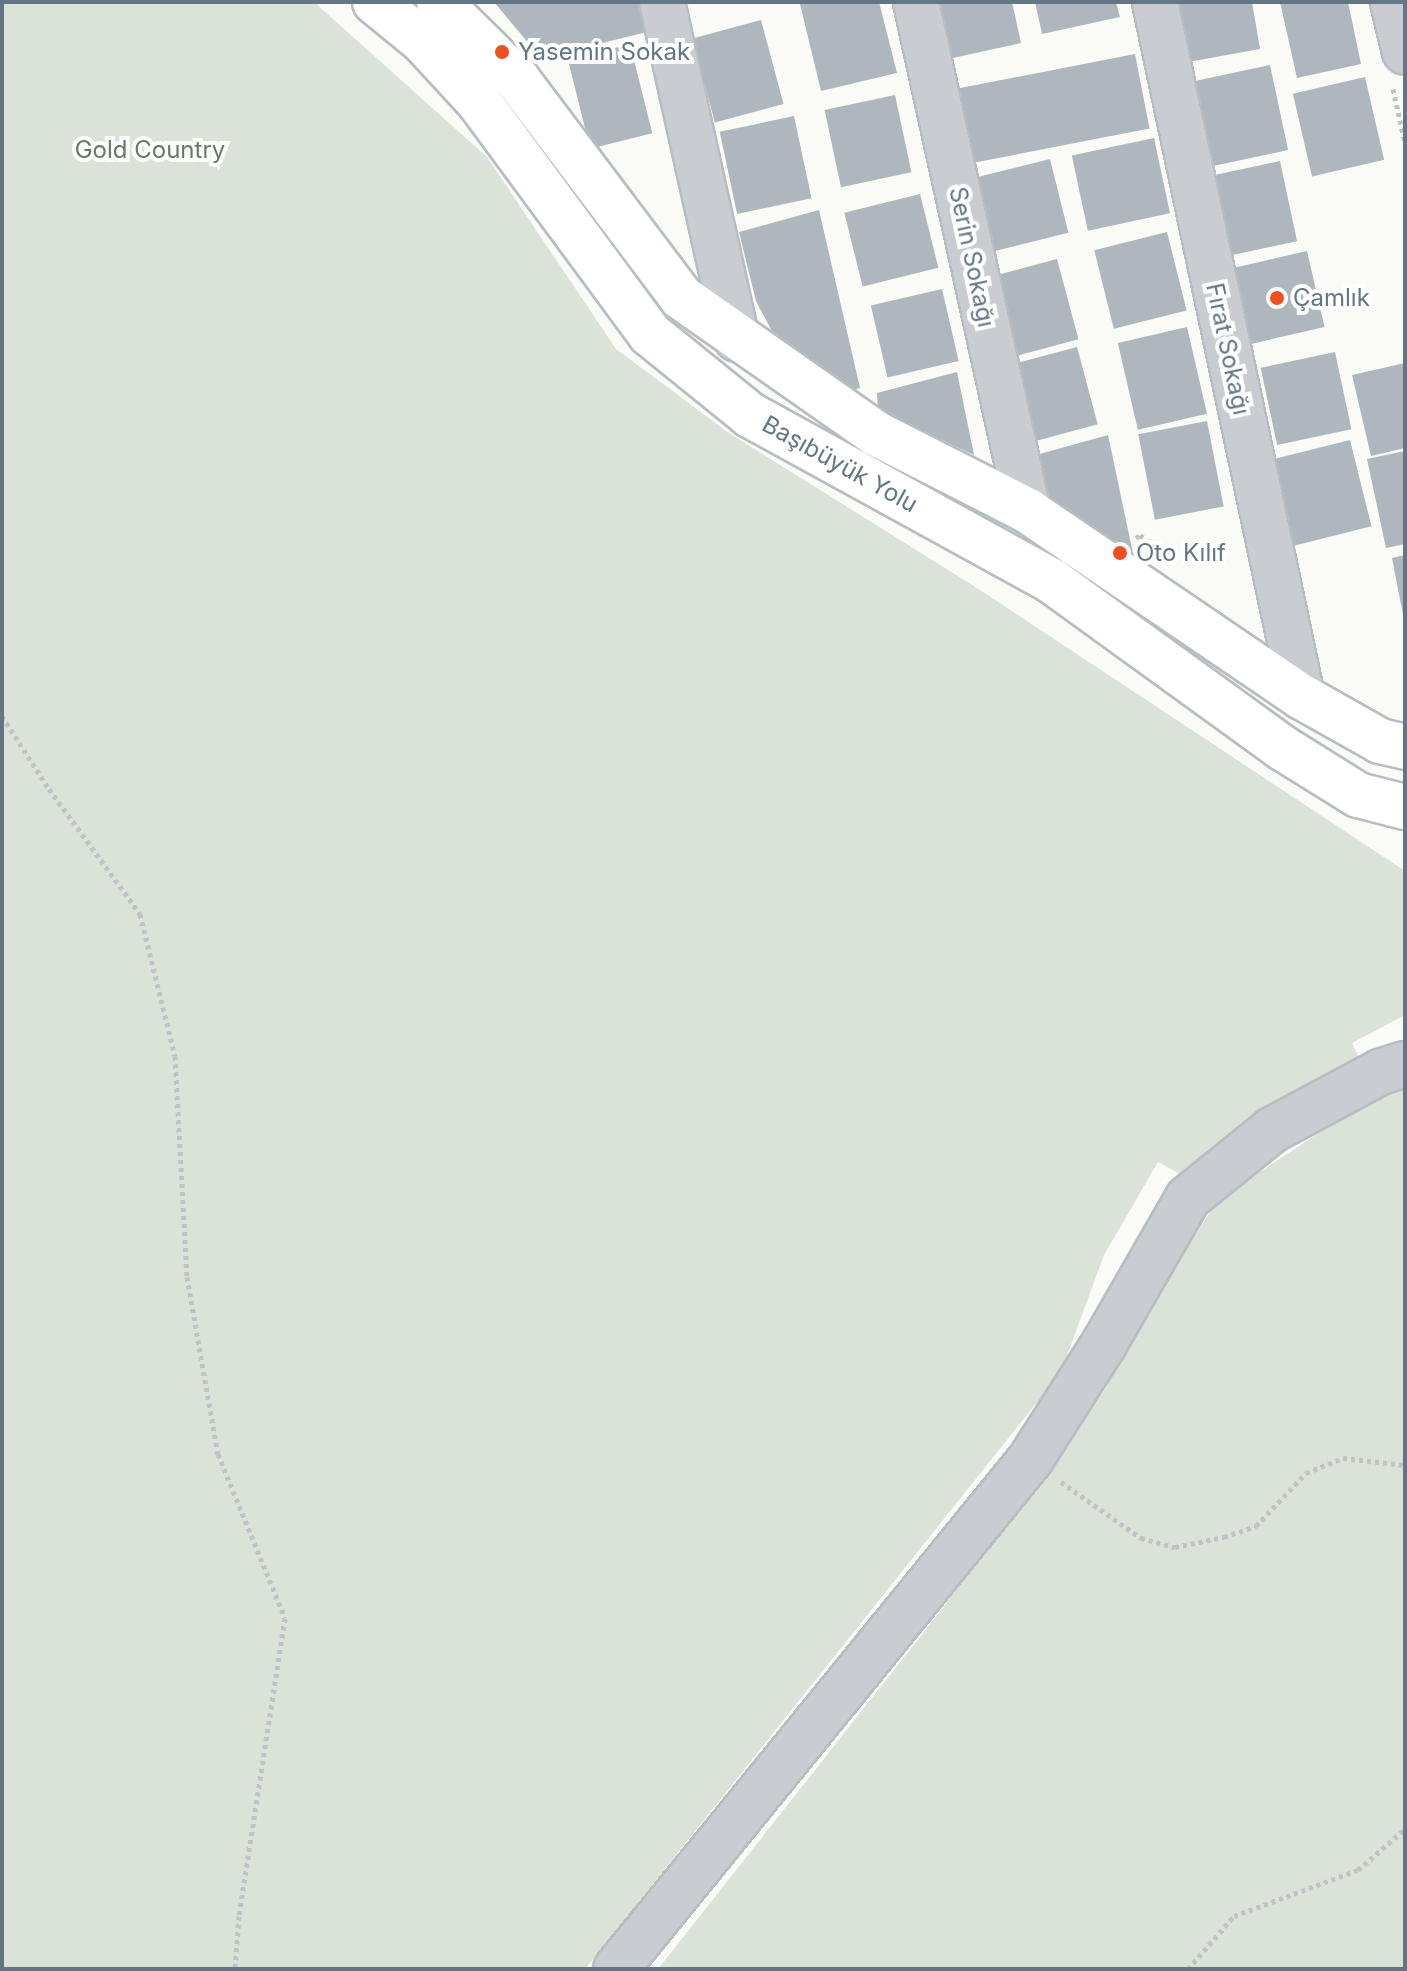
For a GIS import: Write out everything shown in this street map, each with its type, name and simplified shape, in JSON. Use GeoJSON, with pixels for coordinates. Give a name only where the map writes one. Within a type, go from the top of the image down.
{"type":"FeatureCollection","features":[{"type":"Feature","properties":{"kind":"main road","name":"Başıbüyük Yolu"},"geometry":{"type":"LineString","coordinates":[[375,2],[423,41],[479,102],[650,334],[750,415],[1052,581],[1281,747],[1358,795],[1405,807]]}},
{"type":"Feature","properties":{"kind":"main road","name":"Başıbüyük Yolu"},"geometry":{"type":"LineString","coordinates":[[439,2],[517,79],[681,297],[877,434],[1028,511],[1302,697],[1380,741],[1405,747]]}},
{"type":"Feature","properties":{"kind":"street"},"geometry":{"type":"LineString","coordinates":[[662,2],[737,339]]}},
{"type":"Feature","properties":{"kind":"street","name":"Serin Sokağı"},"geometry":{"type":"LineString","coordinates":[[916,2],[1028,511]]}},
{"type":"Feature","properties":{"kind":"street","name":"Fırat Sokağı"},"geometry":{"type":"LineString","coordinates":[[1155,2],[1302,697]]}},
{"type":"Feature","properties":{"kind":"street"},"geometry":{"type":"LineString","coordinates":[[1393,2],[1405,52]]}},
{"type":"Feature","properties":{"kind":"street"},"geometry":{"type":"LineString","coordinates":[[616,1969],[1030,1460],[1104,1344],[1188,1198],[1272,1130],[1380,1072],[1405,1064]]}},
{"type":"Feature","properties":{"kind":"path"},"geometry":{"type":"LineString","coordinates":[[1137,543],[1136,536],[1140,535],[1174,561]]}},
{"type":"Feature","properties":{"kind":"path"},"geometry":{"type":"LineString","coordinates":[[2,716],[49,789],[140,914],[175,1056],[187,1277],[218,1454],[285,1618],[239,1916],[235,1969]]}},
{"type":"Feature","properties":{"kind":"path"},"geometry":{"type":"LineString","coordinates":[[1030,1460],[1141,1538],[1175,1547],[1224,1537],[1256,1526],[1306,1473],[1343,1458],[1405,1465]]}},
{"type":"Feature","properties":{"kind":"path"},"geometry":{"type":"LineString","coordinates":[[1188,1969],[1234,1916],[1358,1870],[1405,1829]]}},
{"type":"Feature","properties":{"kind":"green space","name":"Gold Country"},"geometry":{"type":"Polygon","coordinates":[[[2,2],[314,2],[487,157],[616,349],[729,433],[977,588],[1405,871],[1405,1015],[1352,1043],[1359,1057],[1186,1177],[1158,1162],[1104,1255],[1061,1372],[585,1969],[2,1969],[2,2]]]}},
{"type":"Feature","properties":{"kind":"green space"},"geometry":{"type":"Polygon","coordinates":[[[1405,1087],[1405,1969],[658,1969],[939,1613],[1103,1393],[1171,1270],[1219,1199],[1331,1125],[1387,1092],[1405,1087]]]}},
{"type":"Feature","properties":{"kind":"building"},"geometry":{"type":"Polygon","coordinates":[[[494,2],[641,2],[647,32],[541,58],[494,2]]]}},
{"type":"Feature","properties":{"kind":"building"},"geometry":{"type":"Polygon","coordinates":[[[879,2],[897,73],[821,91],[800,4],[879,2]]]}},
{"type":"Feature","properties":{"kind":"building"},"geometry":{"type":"Polygon","coordinates":[[[925,2],[1012,2],[1021,43],[939,61],[925,2]]]}},
{"type":"Feature","properties":{"kind":"building"},"geometry":{"type":"Polygon","coordinates":[[[1035,2],[1116,2],[1120,17],[1042,34],[1035,2]]]}},
{"type":"Feature","properties":{"kind":"building"},"geometry":{"type":"Polygon","coordinates":[[[1172,2],[1252,2],[1260,49],[1183,63],[1172,2]]]}},
{"type":"Feature","properties":{"kind":"building"},"geometry":{"type":"Polygon","coordinates":[[[1280,2],[1348,2],[1361,64],[1297,78],[1280,2]]]}},
{"type":"Feature","properties":{"kind":"building"},"geometry":{"type":"Polygon","coordinates":[[[761,20],[784,104],[715,122],[692,38],[761,20]]]}},
{"type":"Feature","properties":{"kind":"building"},"geometry":{"type":"Polygon","coordinates":[[[630,44],[652,133],[590,149],[568,59],[630,44]]]}},
{"type":"Feature","properties":{"kind":"building"},"geometry":{"type":"Polygon","coordinates":[[[1135,54],[1150,129],[962,165],[948,90],[1135,54]]]}},
{"type":"Feature","properties":{"kind":"building"},"geometry":{"type":"Polygon","coordinates":[[[1270,65],[1288,150],[1205,168],[1187,83],[1270,65]]]}},
{"type":"Feature","properties":{"kind":"building"},"geometry":{"type":"Polygon","coordinates":[[[1365,77],[1384,160],[1312,176],[1293,94],[1365,77]]]}},
{"type":"Feature","properties":{"kind":"building"},"geometry":{"type":"Polygon","coordinates":[[[895,95],[911,172],[841,187],[825,110],[895,95]]]}},
{"type":"Feature","properties":{"kind":"building"},"geometry":{"type":"Polygon","coordinates":[[[794,116],[811,198],[737,214],[720,132],[794,116]]]}},
{"type":"Feature","properties":{"kind":"building"},"geometry":{"type":"Polygon","coordinates":[[[1154,138],[1170,213],[1088,231],[1072,155],[1154,138]]]}},
{"type":"Feature","properties":{"kind":"building"},"geometry":{"type":"Polygon","coordinates":[[[1050,159],[1068,233],[981,255],[963,181],[1050,159]]]}},
{"type":"Feature","properties":{"kind":"building"},"geometry":{"type":"Polygon","coordinates":[[[1280,161],[1297,241],[1232,255],[1214,175],[1280,161]]]}},
{"type":"Feature","properties":{"kind":"building"},"geometry":{"type":"Polygon","coordinates":[[[920,194],[938,268],[863,287],[844,213],[920,194]]]}},
{"type":"Feature","properties":{"kind":"building"},"geometry":{"type":"Polygon","coordinates":[[[819,210],[860,388],[831,397],[784,354],[756,301],[739,232],[819,210]]]}},
{"type":"Feature","properties":{"kind":"building"},"geometry":{"type":"Polygon","coordinates":[[[1167,232],[1187,311],[1114,329],[1094,250],[1167,232]]]}},
{"type":"Feature","properties":{"kind":"building","name":"Çamlık"},"geometry":{"type":"Polygon","coordinates":[[[1307,251],[1325,327],[1247,345],[1229,269],[1307,251]]]}},
{"type":"Feature","properties":{"kind":"building"},"geometry":{"type":"Polygon","coordinates":[[[1057,259],[1078,339],[1011,357],[989,277],[1057,259]]]}},
{"type":"Feature","properties":{"kind":"building"},"geometry":{"type":"Polygon","coordinates":[[[942,289],[959,361],[888,378],[871,305],[942,289]]]}},
{"type":"Feature","properties":{"kind":"building"},"geometry":{"type":"Polygon","coordinates":[[[1187,327],[1207,414],[1138,430],[1118,343],[1187,327]]]}},
{"type":"Feature","properties":{"kind":"building"},"geometry":{"type":"Polygon","coordinates":[[[1077,347],[1098,424],[1031,442],[1010,365],[1077,347]]]}},
{"type":"Feature","properties":{"kind":"building"},"geometry":{"type":"Polygon","coordinates":[[[1335,352],[1351,429],[1277,445],[1261,368],[1335,352]]]}},
{"type":"Feature","properties":{"kind":"building"},"geometry":{"type":"Polygon","coordinates":[[[1405,363],[1405,448],[1371,456],[1352,375],[1405,363]]]}},
{"type":"Feature","properties":{"kind":"building"},"geometry":{"type":"Polygon","coordinates":[[[957,372],[974,455],[878,410],[877,393],[957,372]]]}},
{"type":"Feature","properties":{"kind":"building"},"geometry":{"type":"Polygon","coordinates":[[[1207,421],[1224,506],[1155,520],[1138,434],[1207,421]]]}},
{"type":"Feature","properties":{"kind":"building"},"geometry":{"type":"Polygon","coordinates":[[[1108,435],[1135,563],[1039,509],[1029,457],[1108,435]]]}},
{"type":"Feature","properties":{"kind":"building"},"geometry":{"type":"Polygon","coordinates":[[[1350,440],[1372,526],[1291,546],[1269,460],[1350,440]]]}},
{"type":"Feature","properties":{"kind":"building"},"geometry":{"type":"Polygon","coordinates":[[[1405,451],[1405,544],[1386,548],[1367,459],[1405,451]]]}},
{"type":"Feature","properties":{"kind":"building"},"geometry":{"type":"Polygon","coordinates":[[[1405,555],[1405,620],[1404,620],[1392,558],[1405,555]]]}},
{"type":"Feature","properties":{"kind":"place","name":"Yasemin Sokak"},"geometry":{"type":"Point","coordinates":[502,52]}},
{"type":"Feature","properties":{"kind":"place","name":"Çamlık"},"geometry":{"type":"Point","coordinates":[1277,298]}},
{"type":"Feature","properties":{"kind":"place","name":"Oto Kılıf"},"geometry":{"type":"Point","coordinates":[1120,553]}}]}
